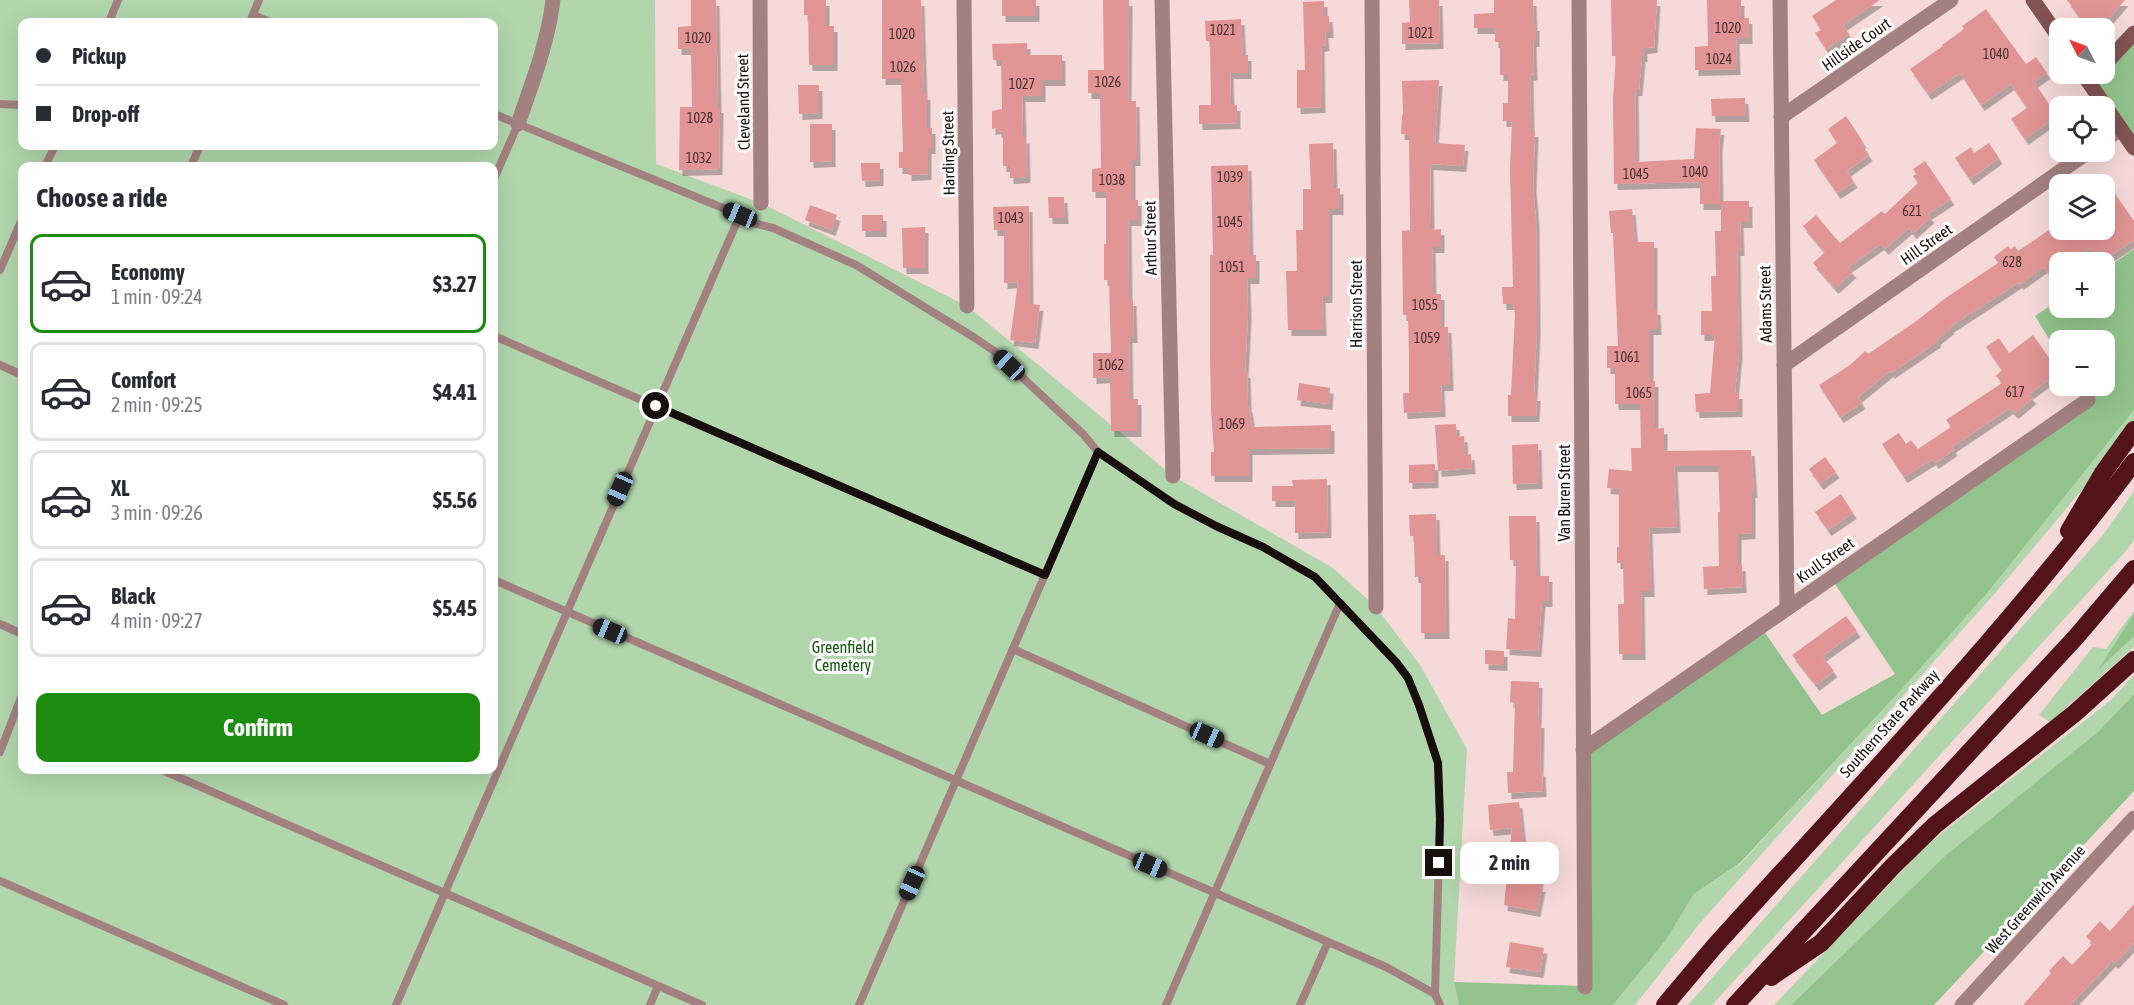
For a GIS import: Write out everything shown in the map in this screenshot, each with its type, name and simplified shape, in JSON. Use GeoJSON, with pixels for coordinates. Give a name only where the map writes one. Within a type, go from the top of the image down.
{"type":"FeatureCollection","features":[{"type":"Feature","properties":{"kind":"highway"},"geometry":{"type":"LineString","coordinates":[[2039,582],[2103,473],[2134,430]]}},
{"type":"Feature","properties":{"kind":"highway","name":"Southern State Parkway"},"geometry":{"type":"LineString","coordinates":[[1665,1005],[1713,948],[1975,657],[2039,582],[2134,462]]}},
{"type":"Feature","properties":{"kind":"highway"},"geometry":{"type":"LineString","coordinates":[[1738,1001],[2076,637],[2134,569]]}},
{"type":"Feature","properties":{"kind":"highway"},"geometry":{"type":"LineString","coordinates":[[1738,1001],[1821,943],[1935,825],[2075,713],[2134,660]]}},
{"type":"Feature","properties":{"kind":"main road"},"geometry":{"type":"LineString","coordinates":[[2033,0],[2049,23]]}},
{"type":"Feature","properties":{"kind":"main road"},"geometry":{"type":"LineString","coordinates":[[2115,54],[2134,33]]}},
{"type":"Feature","properties":{"kind":"main road"},"geometry":{"type":"LineString","coordinates":[[2095,84],[2134,148]]}},
{"type":"Feature","properties":{"kind":"street"},"geometry":{"type":"LineString","coordinates":[[518,124],[542,54],[554,0]]}},
{"type":"Feature","properties":{"kind":"street","name":"Cleveland Street"},"geometry":{"type":"LineString","coordinates":[[760,0],[761,203]]}},
{"type":"Feature","properties":{"kind":"street","name":"Harding Street"},"geometry":{"type":"LineString","coordinates":[[964,0],[967,306]]}},
{"type":"Feature","properties":{"kind":"street","name":"Arthur Street"},"geometry":{"type":"LineString","coordinates":[[1162,0],[1173,476]]}},
{"type":"Feature","properties":{"kind":"street","name":"Harrison Street"},"geometry":{"type":"LineString","coordinates":[[1372,0],[1376,607]]}},
{"type":"Feature","properties":{"kind":"street","name":"Van Buren Street"},"geometry":{"type":"LineString","coordinates":[[1579,0],[1585,987]]}},
{"type":"Feature","properties":{"kind":"street","name":"Adams Street"},"geometry":{"type":"LineString","coordinates":[[1780,0],[1787,608]]}},
{"type":"Feature","properties":{"kind":"street","name":"Hillside Court"},"geometry":{"type":"LineString","coordinates":[[1781,117],[1951,0]]}},
{"type":"Feature","properties":{"kind":"street"},"geometry":{"type":"LineString","coordinates":[[2115,133],[2121,129]]}},
{"type":"Feature","properties":{"kind":"street","name":"Hill Street"},"geometry":{"type":"LineString","coordinates":[[1784,365],[2074,162]]}},
{"type":"Feature","properties":{"kind":"street","name":"Krull Street"},"geometry":{"type":"LineString","coordinates":[[1583,750],[2088,400]]}},
{"type":"Feature","properties":{"kind":"street","name":"West Greenwich Avenue"},"geometry":{"type":"LineString","coordinates":[[1962,1005],[2134,818]]}},
{"type":"Feature","properties":{"kind":"lane"},"geometry":{"type":"LineString","coordinates":[[110,18],[118,0]]}},
{"type":"Feature","properties":{"kind":"lane"},"geometry":{"type":"LineString","coordinates":[[251,18],[259,0]]}},
{"type":"Feature","properties":{"kind":"lane"},"geometry":{"type":"LineString","coordinates":[[0,104],[18,105]]}},
{"type":"Feature","properties":{"kind":"lane"},"geometry":{"type":"LineString","coordinates":[[498,116],[740,215],[753,223],[773,228],[856,265],[994,351],[1067,419],[1098,452],[1174,504],[1263,547],[1315,577],[1396,662],[1408,678],[1438,763],[1440,819],[1435,994],[1440,1005]]}},
{"type":"Feature","properties":{"kind":"lane"},"geometry":{"type":"LineString","coordinates":[[498,170],[518,124]]}},
{"type":"Feature","properties":{"kind":"lane"},"geometry":{"type":"LineString","coordinates":[[498,770],[740,215]]}},
{"type":"Feature","properties":{"kind":"lane"},"geometry":{"type":"LineString","coordinates":[[0,270],[18,228]]}},
{"type":"Feature","properties":{"kind":"lane"},"geometry":{"type":"LineString","coordinates":[[498,338],[1045,575]]}},
{"type":"Feature","properties":{"kind":"lane"},"geometry":{"type":"LineString","coordinates":[[0,365],[18,373]]}},
{"type":"Feature","properties":{"kind":"lane"},"geometry":{"type":"LineString","coordinates":[[859,1005],[1098,452]]}},
{"type":"Feature","properties":{"kind":"lane"},"geometry":{"type":"LineString","coordinates":[[498,582],[1386,967],[1435,994]]}},
{"type":"Feature","properties":{"kind":"lane"},"geometry":{"type":"LineString","coordinates":[[1166,1005],[1340,603]]}},
{"type":"Feature","properties":{"kind":"lane"},"geometry":{"type":"LineString","coordinates":[[0,624],[18,632]]}},
{"type":"Feature","properties":{"kind":"lane"},"geometry":{"type":"LineString","coordinates":[[1013,649],[1270,764]]}},
{"type":"Feature","properties":{"kind":"lane"},"geometry":{"type":"LineString","coordinates":[[0,752],[18,712]]}},
{"type":"Feature","properties":{"kind":"lane"},"geometry":{"type":"LineString","coordinates":[[171,774],[702,1005]]}},
{"type":"Feature","properties":{"kind":"lane"},"geometry":{"type":"LineString","coordinates":[[396,1005],[496,774]]}},
{"type":"Feature","properties":{"kind":"lane"},"geometry":{"type":"LineString","coordinates":[[0,881],[284,1005]]}},
{"type":"Feature","properties":{"kind":"lane"},"geometry":{"type":"LineString","coordinates":[[1300,1005],[1328,942]]}},
{"type":"Feature","properties":{"kind":"lane"},"geometry":{"type":"LineString","coordinates":[[650,1005],[658,986]]}},
{"type":"Feature","properties":{"kind":"green space","name":"Greenfield Cemetery"},"geometry":{"type":"Polygon","coordinates":[[[0,0],[655,0],[656,164],[761,203],[967,306],[1173,476],[1333,568],[1376,607],[1420,665],[1467,749],[1454,982],[1459,1005],[0,1005],[0,0]]]}},
{"type":"Feature","properties":{"kind":"green space"},"geometry":{"type":"Polygon","coordinates":[[[2134,33],[2134,148],[2115,120],[2115,96],[2099,96],[2090,84],[2115,84],[2115,54],[2134,33]]]}},
{"type":"Feature","properties":{"kind":"green space"},"geometry":{"type":"Polygon","coordinates":[[[2134,249],[2134,410],[1988,592],[1901,690],[1740,863],[1694,894],[1666,940],[1613,1005],[1459,1005],[1454,982],[1585,986],[1583,750],[1761,627],[1822,715],[1895,674],[1831,578],[2088,400],[2085,396],[2115,396],[2115,330],[2049,330],[2049,339],[2035,316],[2049,307],[2049,318],[2115,318],[2115,262],[2134,249]]]}},
{"type":"Feature","properties":{"kind":"green space"},"geometry":{"type":"Polygon","coordinates":[[[2134,410],[2134,421],[2116,450],[1997,591],[1700,923],[1635,1005],[1613,1005],[1666,940],[1694,894],[1741,863],[1901,690],[1988,592],[2134,410]]]}},
{"type":"Feature","properties":{"kind":"green space"},"geometry":{"type":"Polygon","coordinates":[[[2134,491],[2134,540],[2126,551],[1712,1005],[1688,1005],[2103,535],[2134,491]]]}},
{"type":"Feature","properties":{"kind":"green space"},"geometry":{"type":"Polygon","coordinates":[[[2134,611],[2134,647],[2050,722],[2039,715],[2093,647],[2106,649],[2134,611]]]}},
{"type":"Feature","properties":{"kind":"green space"},"geometry":{"type":"Polygon","coordinates":[[[2134,614],[2134,636],[2098,670],[2134,614]]]}},
{"type":"Feature","properties":{"kind":"green space"},"geometry":{"type":"Polygon","coordinates":[[[2134,675],[2134,694],[2099,731],[1946,855],[1791,1005],[1774,1005],[1927,845],[2111,700],[2134,675]]]}},
{"type":"Feature","properties":{"kind":"green space"},"geometry":{"type":"Polygon","coordinates":[[[2134,694],[2134,791],[1934,1005],[1791,1005],[1946,855],[2099,731],[2134,694]]]}},
{"type":"Feature","properties":{"kind":"building"},"geometry":{"type":"Polygon","coordinates":[[[691,0],[716,0],[718,107],[720,107],[719,169],[679,170],[680,107],[692,107],[691,49],[678,49],[678,27],[691,26],[691,0]]]}},
{"type":"Feature","properties":{"kind":"building"},"geometry":{"type":"Polygon","coordinates":[[[804,0],[826,0],[826,26],[834,26],[834,65],[809,65],[808,15],[804,15],[804,0]]]}},
{"type":"Feature","properties":{"kind":"building"},"geometry":{"type":"Polygon","coordinates":[[[882,0],[921,0],[924,94],[927,94],[927,128],[932,128],[932,148],[928,148],[928,174],[908,175],[908,168],[899,168],[899,152],[903,152],[901,79],[882,79],[882,0]]]}},
{"type":"Feature","properties":{"kind":"building"},"geometry":{"type":"Polygon","coordinates":[[[1002,0],[1036,0],[1036,16],[1002,16],[1002,0]]]}},
{"type":"Feature","properties":{"kind":"building"},"geometry":{"type":"Polygon","coordinates":[[[1103,0],[1129,0],[1128,101],[1136,101],[1137,160],[1132,160],[1132,200],[1138,200],[1138,220],[1128,220],[1129,300],[1133,300],[1134,337],[1129,337],[1130,399],[1138,399],[1138,431],[1111,431],[1110,377],[1093,378],[1093,353],[1111,353],[1109,280],[1104,280],[1106,192],[1092,192],[1092,169],[1101,168],[1100,93],[1088,93],[1088,70],[1104,70],[1103,0]]]}},
{"type":"Feature","properties":{"kind":"building"},"geometry":{"type":"Polygon","coordinates":[[[1409,0],[1439,0],[1440,43],[1402,44],[1402,23],[1410,22],[1409,0]]]}},
{"type":"Feature","properties":{"kind":"building"},"geometry":{"type":"Polygon","coordinates":[[[1494,0],[1533,0],[1534,25],[1536,25],[1536,41],[1533,41],[1534,74],[1530,75],[1531,131],[1535,131],[1533,185],[1536,221],[1537,328],[1534,395],[1537,395],[1536,416],[1508,416],[1515,314],[1513,304],[1503,304],[1502,287],[1513,287],[1510,169],[1512,121],[1503,121],[1503,103],[1508,103],[1508,75],[1500,75],[1500,42],[1495,42],[1495,28],[1474,28],[1474,14],[1494,13],[1494,0]]]}},
{"type":"Feature","properties":{"kind":"building"},"geometry":{"type":"Polygon","coordinates":[[[1611,0],[1657,0],[1654,47],[1644,48],[1639,90],[1635,90],[1636,162],[1694,159],[1696,128],[1721,129],[1720,204],[1700,204],[1700,182],[1614,184],[1613,99],[1616,56],[1612,56],[1611,0]]]}},
{"type":"Feature","properties":{"kind":"building"},"geometry":{"type":"Polygon","coordinates":[[[1707,0],[1741,0],[1741,18],[1749,18],[1749,38],[1736,38],[1737,69],[1695,70],[1695,47],[1708,46],[1707,0]]]}},
{"type":"Feature","properties":{"kind":"building"},"geometry":{"type":"Polygon","coordinates":[[[1836,0],[1880,0],[1843,25],[1849,34],[1826,49],[1815,33],[1821,30],[1812,16],[1836,0]]]}},
{"type":"Feature","properties":{"kind":"building"},"geometry":{"type":"Polygon","coordinates":[[[2067,0],[2125,0],[2110,18],[2080,18],[2067,0]]]}},
{"type":"Feature","properties":{"kind":"building"},"geometry":{"type":"Polygon","coordinates":[[[1324,1],[1324,16],[1329,16],[1330,32],[1325,32],[1326,45],[1321,46],[1322,107],[1297,108],[1297,70],[1305,70],[1303,2],[1324,1]]]}},
{"type":"Feature","properties":{"kind":"building"},"geometry":{"type":"Polygon","coordinates":[[[1986,9],[2026,64],[2036,57],[2047,73],[2034,82],[2049,104],[2049,122],[2025,139],[2011,119],[2027,108],[2011,84],[1981,105],[1960,73],[1928,94],[1910,69],[1964,29],[1962,26],[1986,9]]]}},
{"type":"Feature","properties":{"kind":"building"},"geometry":{"type":"Polygon","coordinates":[[[1241,19],[1243,55],[1248,55],[1248,73],[1230,73],[1231,105],[1237,105],[1237,123],[1199,124],[1199,105],[1211,105],[1210,41],[1206,41],[1205,21],[1241,19]]]}},
{"type":"Feature","properties":{"kind":"building"},"geometry":{"type":"Polygon","coordinates":[[[1027,43],[1027,55],[1062,55],[1062,80],[1042,80],[1042,96],[1022,96],[1027,177],[1010,178],[1010,166],[1003,166],[1003,131],[998,132],[998,128],[992,129],[992,111],[1002,109],[1001,60],[993,60],[992,44],[1027,43]]]}},
{"type":"Feature","properties":{"kind":"building"},"geometry":{"type":"Polygon","coordinates":[[[1439,80],[1435,143],[1465,145],[1463,166],[1430,164],[1431,230],[1441,229],[1441,247],[1432,247],[1433,294],[1441,294],[1441,327],[1448,327],[1450,385],[1441,385],[1442,411],[1404,413],[1403,393],[1409,393],[1409,356],[1408,315],[1403,315],[1402,231],[1410,230],[1409,134],[1401,134],[1402,81],[1439,80]]]}},
{"type":"Feature","properties":{"kind":"building"},"geometry":{"type":"Polygon","coordinates":[[[798,85],[819,85],[819,113],[799,114],[798,85]]]}},
{"type":"Feature","properties":{"kind":"building"},"geometry":{"type":"Polygon","coordinates":[[[1745,98],[1746,116],[1712,116],[1711,99],[1745,98]]]}},
{"type":"Feature","properties":{"kind":"building"},"geometry":{"type":"Polygon","coordinates":[[[1846,116],[1869,155],[1847,171],[1854,182],[1837,193],[1814,160],[1837,143],[1828,129],[1846,116]]]}},
{"type":"Feature","properties":{"kind":"building"},"geometry":{"type":"Polygon","coordinates":[[[810,124],[832,124],[832,161],[810,162],[810,124]]]}},
{"type":"Feature","properties":{"kind":"building"},"geometry":{"type":"Polygon","coordinates":[[[1333,143],[1334,189],[1340,188],[1340,209],[1329,209],[1329,297],[1322,297],[1323,330],[1288,330],[1286,271],[1297,271],[1296,230],[1303,230],[1303,189],[1311,189],[1309,144],[1333,143]]]}},
{"type":"Feature","properties":{"kind":"building"},"geometry":{"type":"Polygon","coordinates":[[[1989,143],[1999,158],[1970,179],[1955,158],[1971,147],[1974,153],[1989,143]]]}},
{"type":"Feature","properties":{"kind":"building"},"geometry":{"type":"Polygon","coordinates":[[[1925,161],[1951,199],[1928,214],[1931,217],[1913,233],[1909,228],[1885,249],[1881,244],[1848,267],[1853,272],[1835,288],[1813,263],[1825,252],[1803,226],[1816,215],[1840,243],[1882,211],[1885,214],[1918,183],[1913,176],[1916,174],[1913,169],[1925,161]]]}},
{"type":"Feature","properties":{"kind":"building"},"geometry":{"type":"Polygon","coordinates":[[[861,163],[880,163],[880,180],[862,181],[861,163]]]}},
{"type":"Feature","properties":{"kind":"building"},"geometry":{"type":"Polygon","coordinates":[[[1248,165],[1250,255],[1256,255],[1256,278],[1247,278],[1245,372],[1247,372],[1248,407],[1252,427],[1331,425],[1331,448],[1249,449],[1249,476],[1211,476],[1211,452],[1214,452],[1210,353],[1210,255],[1213,255],[1211,166],[1248,165]]]}},
{"type":"Feature","properties":{"kind":"building"},"geometry":{"type":"Polygon","coordinates":[[[2115,194],[2134,221],[2134,240],[2115,253],[2094,252],[2091,248],[2085,252],[2049,252],[2049,274],[2044,267],[1950,327],[1937,339],[1938,341],[1891,373],[1890,371],[1858,397],[1862,403],[1840,417],[1819,385],[1850,365],[1865,351],[1868,354],[1998,263],[1994,257],[2008,246],[2011,249],[2015,246],[2018,251],[2049,230],[2049,240],[2115,240],[2115,194]]]}},
{"type":"Feature","properties":{"kind":"building"},"geometry":{"type":"Polygon","coordinates":[[[1048,197],[1064,197],[1065,218],[1049,218],[1048,197]]]}},
{"type":"Feature","properties":{"kind":"building"},"geometry":{"type":"Polygon","coordinates":[[[1721,201],[1749,201],[1749,222],[1740,222],[1741,250],[1737,250],[1739,353],[1735,393],[1739,393],[1739,411],[1696,412],[1695,394],[1710,393],[1715,335],[1701,335],[1701,311],[1712,311],[1711,276],[1716,276],[1715,231],[1721,231],[1721,201]]]}},
{"type":"Feature","properties":{"kind":"building"},"geometry":{"type":"Polygon","coordinates":[[[810,205],[837,215],[832,230],[805,220],[810,205]]]}},
{"type":"Feature","properties":{"kind":"building"},"geometry":{"type":"Polygon","coordinates":[[[1029,206],[1030,304],[1040,305],[1035,343],[1010,340],[1018,282],[1004,283],[1004,230],[994,230],[993,207],[1029,206]]]}},
{"type":"Feature","properties":{"kind":"building"},"geometry":{"type":"Polygon","coordinates":[[[1632,209],[1635,242],[1654,242],[1654,309],[1657,309],[1658,329],[1650,329],[1650,381],[1655,381],[1655,429],[1664,428],[1664,451],[1751,450],[1754,492],[1752,492],[1752,533],[1738,534],[1738,565],[1742,565],[1743,587],[1704,589],[1703,567],[1719,566],[1718,466],[1674,466],[1677,527],[1649,528],[1651,591],[1641,591],[1642,654],[1619,654],[1618,604],[1624,604],[1623,563],[1617,563],[1619,489],[1607,488],[1609,469],[1632,471],[1631,448],[1641,448],[1640,404],[1615,404],[1615,368],[1607,368],[1607,346],[1618,346],[1613,233],[1611,233],[1609,211],[1632,209]]]}},
{"type":"Feature","properties":{"kind":"building"},"geometry":{"type":"Polygon","coordinates":[[[862,215],[883,215],[883,231],[862,231],[862,215]]]}},
{"type":"Feature","properties":{"kind":"building"},"geometry":{"type":"Polygon","coordinates":[[[925,227],[925,268],[903,268],[902,228],[925,227]]]}},
{"type":"Feature","properties":{"kind":"building"},"geometry":{"type":"Polygon","coordinates":[[[2033,335],[2049,358],[2049,379],[2029,394],[2033,398],[2015,413],[2010,408],[1952,447],[1954,450],[1935,463],[1933,459],[1904,477],[1882,444],[1899,433],[1906,444],[1911,440],[1918,449],[1951,427],[1946,420],[2002,383],[1996,376],[2002,370],[1986,347],[1999,338],[2009,353],[2033,335]]]}},
{"type":"Feature","properties":{"kind":"building"},"geometry":{"type":"Polygon","coordinates":[[[1299,383],[1330,388],[1329,404],[1297,400],[1299,383]]]}},
{"type":"Feature","properties":{"kind":"building"},"geometry":{"type":"Polygon","coordinates":[[[1456,424],[1457,437],[1464,436],[1465,455],[1471,454],[1472,468],[1438,471],[1435,425],[1456,424]]]}},
{"type":"Feature","properties":{"kind":"building"},"geometry":{"type":"Polygon","coordinates":[[[1538,444],[1539,483],[1513,484],[1512,445],[1538,444]]]}},
{"type":"Feature","properties":{"kind":"building"},"geometry":{"type":"Polygon","coordinates":[[[1825,457],[1836,472],[1820,484],[1809,469],[1825,457]]]}},
{"type":"Feature","properties":{"kind":"building"},"geometry":{"type":"Polygon","coordinates":[[[1435,464],[1435,482],[1409,483],[1409,465],[1435,464]]]}},
{"type":"Feature","properties":{"kind":"building"},"geometry":{"type":"Polygon","coordinates":[[[1327,479],[1328,532],[1295,533],[1295,501],[1272,501],[1272,486],[1293,486],[1292,480],[1327,479]]]}},
{"type":"Feature","properties":{"kind":"building"},"geometry":{"type":"Polygon","coordinates":[[[1841,494],[1853,513],[1828,530],[1815,512],[1841,494]]]}},
{"type":"Feature","properties":{"kind":"building"},"geometry":{"type":"Polygon","coordinates":[[[1436,514],[1437,555],[1445,555],[1446,633],[1421,633],[1421,577],[1415,577],[1414,536],[1410,536],[1409,515],[1436,514]]]}},
{"type":"Feature","properties":{"kind":"building"},"geometry":{"type":"Polygon","coordinates":[[[1509,516],[1536,516],[1537,576],[1549,576],[1549,601],[1542,601],[1538,651],[1506,649],[1508,618],[1515,619],[1516,560],[1510,560],[1509,516]]]}},
{"type":"Feature","properties":{"kind":"building"},"geometry":{"type":"Polygon","coordinates":[[[1846,616],[1857,631],[1822,656],[1834,671],[1816,685],[1792,655],[1846,616]]]}},
{"type":"Feature","properties":{"kind":"building"},"geometry":{"type":"Polygon","coordinates":[[[1485,650],[1504,651],[1504,665],[1485,664],[1485,650]]]}},
{"type":"Feature","properties":{"kind":"building"},"geometry":{"type":"Polygon","coordinates":[[[1511,681],[1539,682],[1538,722],[1541,722],[1540,771],[1542,770],[1543,791],[1508,793],[1507,772],[1513,772],[1515,703],[1510,702],[1511,681]]]}},
{"type":"Feature","properties":{"kind":"building"},"geometry":{"type":"Polygon","coordinates":[[[1519,802],[1524,851],[1542,853],[1539,886],[1542,886],[1537,911],[1504,905],[1512,828],[1490,830],[1488,805],[1519,802]]]}},
{"type":"Feature","properties":{"kind":"building"},"geometry":{"type":"Polygon","coordinates":[[[2134,904],[2134,943],[2115,963],[2112,961],[2070,1005],[2023,1005],[2063,956],[2072,965],[2093,943],[2086,937],[2100,921],[2110,931],[2134,904]]]}},
{"type":"Feature","properties":{"kind":"building"},"geometry":{"type":"Polygon","coordinates":[[[1510,942],[1544,948],[1540,972],[1506,967],[1510,942]]]}},
{"type":"Feature","properties":{"kind":"route"},"geometry":{"type":"LineString","coordinates":[[656,406],[1045,575],[1098,452],[1174,504],[1263,547],[1315,577],[1396,662],[1408,678],[1438,763],[1439,863]]}}]}
